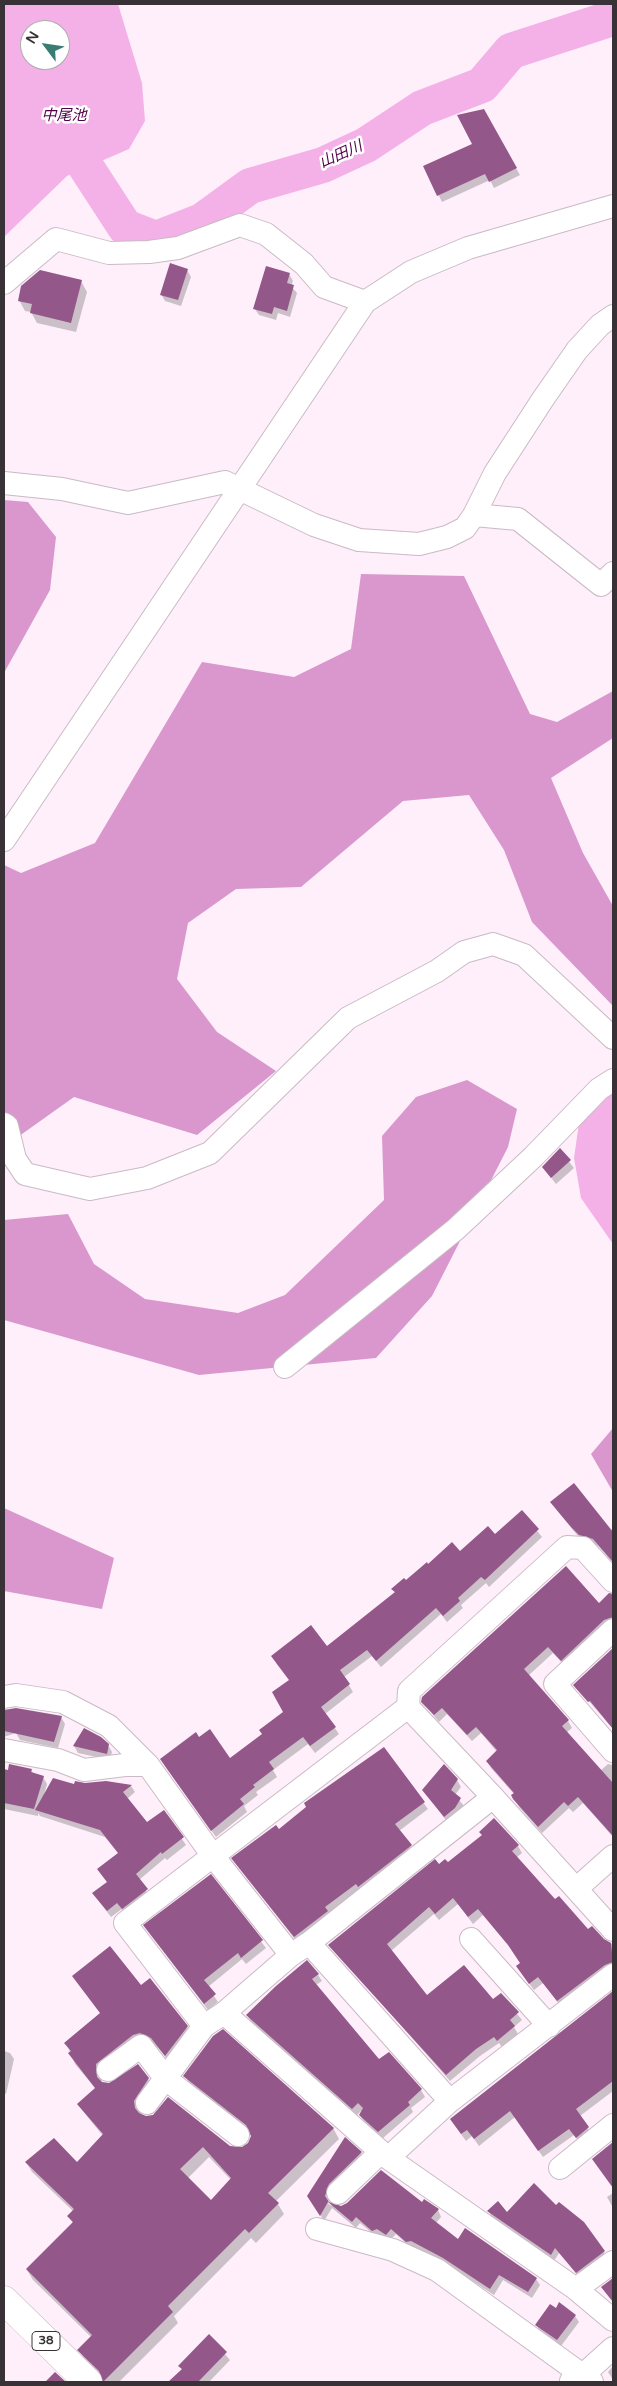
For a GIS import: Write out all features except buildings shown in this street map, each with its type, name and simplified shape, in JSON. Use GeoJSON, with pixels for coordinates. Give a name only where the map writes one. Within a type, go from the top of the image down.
{"type":"FeatureCollection","features":[{"type":"Feature","properties":{"kind":"main road","name":"38"},"geometry":{"type":"LineString","coordinates":[[4,2300],[88,2382]]}},
{"type":"Feature","properties":{"kind":"street"},"geometry":{"type":"LineString","coordinates":[[4,840],[365,302],[411,272],[468,248],[613,206]]}},
{"type":"Feature","properties":{"kind":"street"},"geometry":{"type":"LineString","coordinates":[[4,283],[56,239],[109,253],[149,252],[178,248],[240,225],[266,234],[304,264],[324,287],[365,302]]}},
{"type":"Feature","properties":{"kind":"street"},"geometry":{"type":"LineString","coordinates":[[4,483],[62,489],[128,503],[225,482],[314,525],[359,540],[419,544],[446,537],[465,528],[474,515],[495,473],[577,350],[600,325],[613,316]]}},
{"type":"Feature","properties":{"kind":"street"},"geometry":{"type":"LineString","coordinates":[[474,515],[518,519],[609,585]]}},
{"type":"Feature","properties":{"kind":"street"},"geometry":{"type":"LineString","coordinates":[[4,1124],[7,1126],[14,1159],[25,1174],[90,1189],[147,1178],[210,1153],[348,1018],[437,971],[464,952],[492,944],[524,955],[613,1038]]}},
{"type":"Feature","properties":{"kind":"street"},"geometry":{"type":"LineString","coordinates":[[284,1367],[456,1229],[533,1156],[599,1089],[613,1080]]}},
{"type":"Feature","properties":{"kind":"street"},"geometry":{"type":"LineString","coordinates":[[613,1581],[583,1548],[567,1547],[409,1691],[408,1707],[493,1797],[613,1930]]}},
{"type":"Feature","properties":{"kind":"street"},"geometry":{"type":"LineString","coordinates":[[613,1630],[555,1684],[613,1751]]}},
{"type":"Feature","properties":{"kind":"street"},"geometry":{"type":"LineString","coordinates":[[4,1697],[16,1695],[63,1702],[109,1726],[148,1765],[214,1856],[300,1949],[450,2101]]}},
{"type":"Feature","properties":{"kind":"street"},"geometry":{"type":"LineString","coordinates":[[204,2026],[125,1923],[408,1707]]}},
{"type":"Feature","properties":{"kind":"street"},"geometry":{"type":"LineString","coordinates":[[4,1750],[58,1760],[84,1770],[125,1765],[148,1765]]}},
{"type":"Feature","properties":{"kind":"street"},"geometry":{"type":"LineString","coordinates":[[147,2103],[204,2026],[224,2013],[300,1949],[493,1797]]}},
{"type":"Feature","properties":{"kind":"street"},"geometry":{"type":"LineString","coordinates":[[576,1888],[613,1856]]}},
{"type":"Feature","properties":{"kind":"street"},"geometry":{"type":"LineString","coordinates":[[472,1939],[549,2026]]}},
{"type":"Feature","properties":{"kind":"street"},"geometry":{"type":"LineString","coordinates":[[338,2193],[450,2101],[613,1975]]}},
{"type":"Feature","properties":{"kind":"street"},"geometry":{"type":"LineString","coordinates":[[224,2013],[384,2155],[576,2289],[613,2320]]}},
{"type":"Feature","properties":{"kind":"street"},"geometry":{"type":"LineString","coordinates":[[108,2070],[141,2046],[166,2079],[238,2135]]}},
{"type":"Feature","properties":{"kind":"street"},"geometry":{"type":"LineString","coordinates":[[560,2168],[613,2125]]}},
{"type":"Feature","properties":{"kind":"street"},"geometry":{"type":"LineString","coordinates":[[317,2229],[393,2250],[437,2270],[582,2380],[613,2348]]}},
{"type":"Feature","properties":{"kind":"street"},"geometry":{"type":"LineString","coordinates":[[576,2289],[613,2262]]}},
{"type":"Feature","properties":{"kind":"shaded area"},"geometry":{"type":"Polygon","coordinates":[[[4,500],[28,502],[56,537],[50,590],[4,673],[4,500]]]}},
{"type":"Feature","properties":{"kind":"shaded area"},"geometry":{"type":"Polygon","coordinates":[[[361,574],[464,576],[530,714],[557,722],[613,691],[613,738],[551,778],[583,853],[613,906],[613,1006],[532,922],[504,850],[469,795],[403,801],[301,887],[236,889],[188,923],[177,979],[217,1032],[276,1071],[197,1135],[74,1097],[15,1139],[4,1135],[4,865],[21,873],[95,843],[202,662],[294,677],[351,649],[361,574]]]}},
{"type":"Feature","properties":{"kind":"shaded area"},"geometry":{"type":"Polygon","coordinates":[[[467,1080],[517,1109],[508,1147],[432,1296],[376,1358],[199,1375],[4,1320],[4,1220],[68,1214],[94,1264],[145,1299],[238,1313],[285,1295],[384,1200],[382,1136],[416,1097],[467,1080]]]}},
{"type":"Feature","properties":{"kind":"shaded area"},"geometry":{"type":"Polygon","coordinates":[[[613,1428],[613,1492],[591,1454],[613,1428]]]}},
{"type":"Feature","properties":{"kind":"shaded area"},"geometry":{"type":"Polygon","coordinates":[[[4,1508],[114,1558],[102,1609],[4,1591],[4,1508]]]}},
{"type":"Feature","properties":{"kind":"water","name":"中尾池"},"geometry":{"type":"Polygon","coordinates":[[[4,4],[118,4],[142,83],[145,121],[129,149],[67,176],[4,237],[4,4]]]}},
{"type":"Feature","properties":{"kind":"water"},"geometry":{"type":"Polygon","coordinates":[[[613,1092],[613,1244],[581,1198],[574,1158],[579,1123],[606,1096],[613,1092]]]}},
{"type":"Feature","properties":{"kind":"waterway","name":"山田川"},"geometry":{"type":"LineString","coordinates":[[86,167],[125,227],[156,239],[202,221],[250,186],[323,165],[366,145],[422,108],[482,85],[511,51],[613,18]]}}]}
